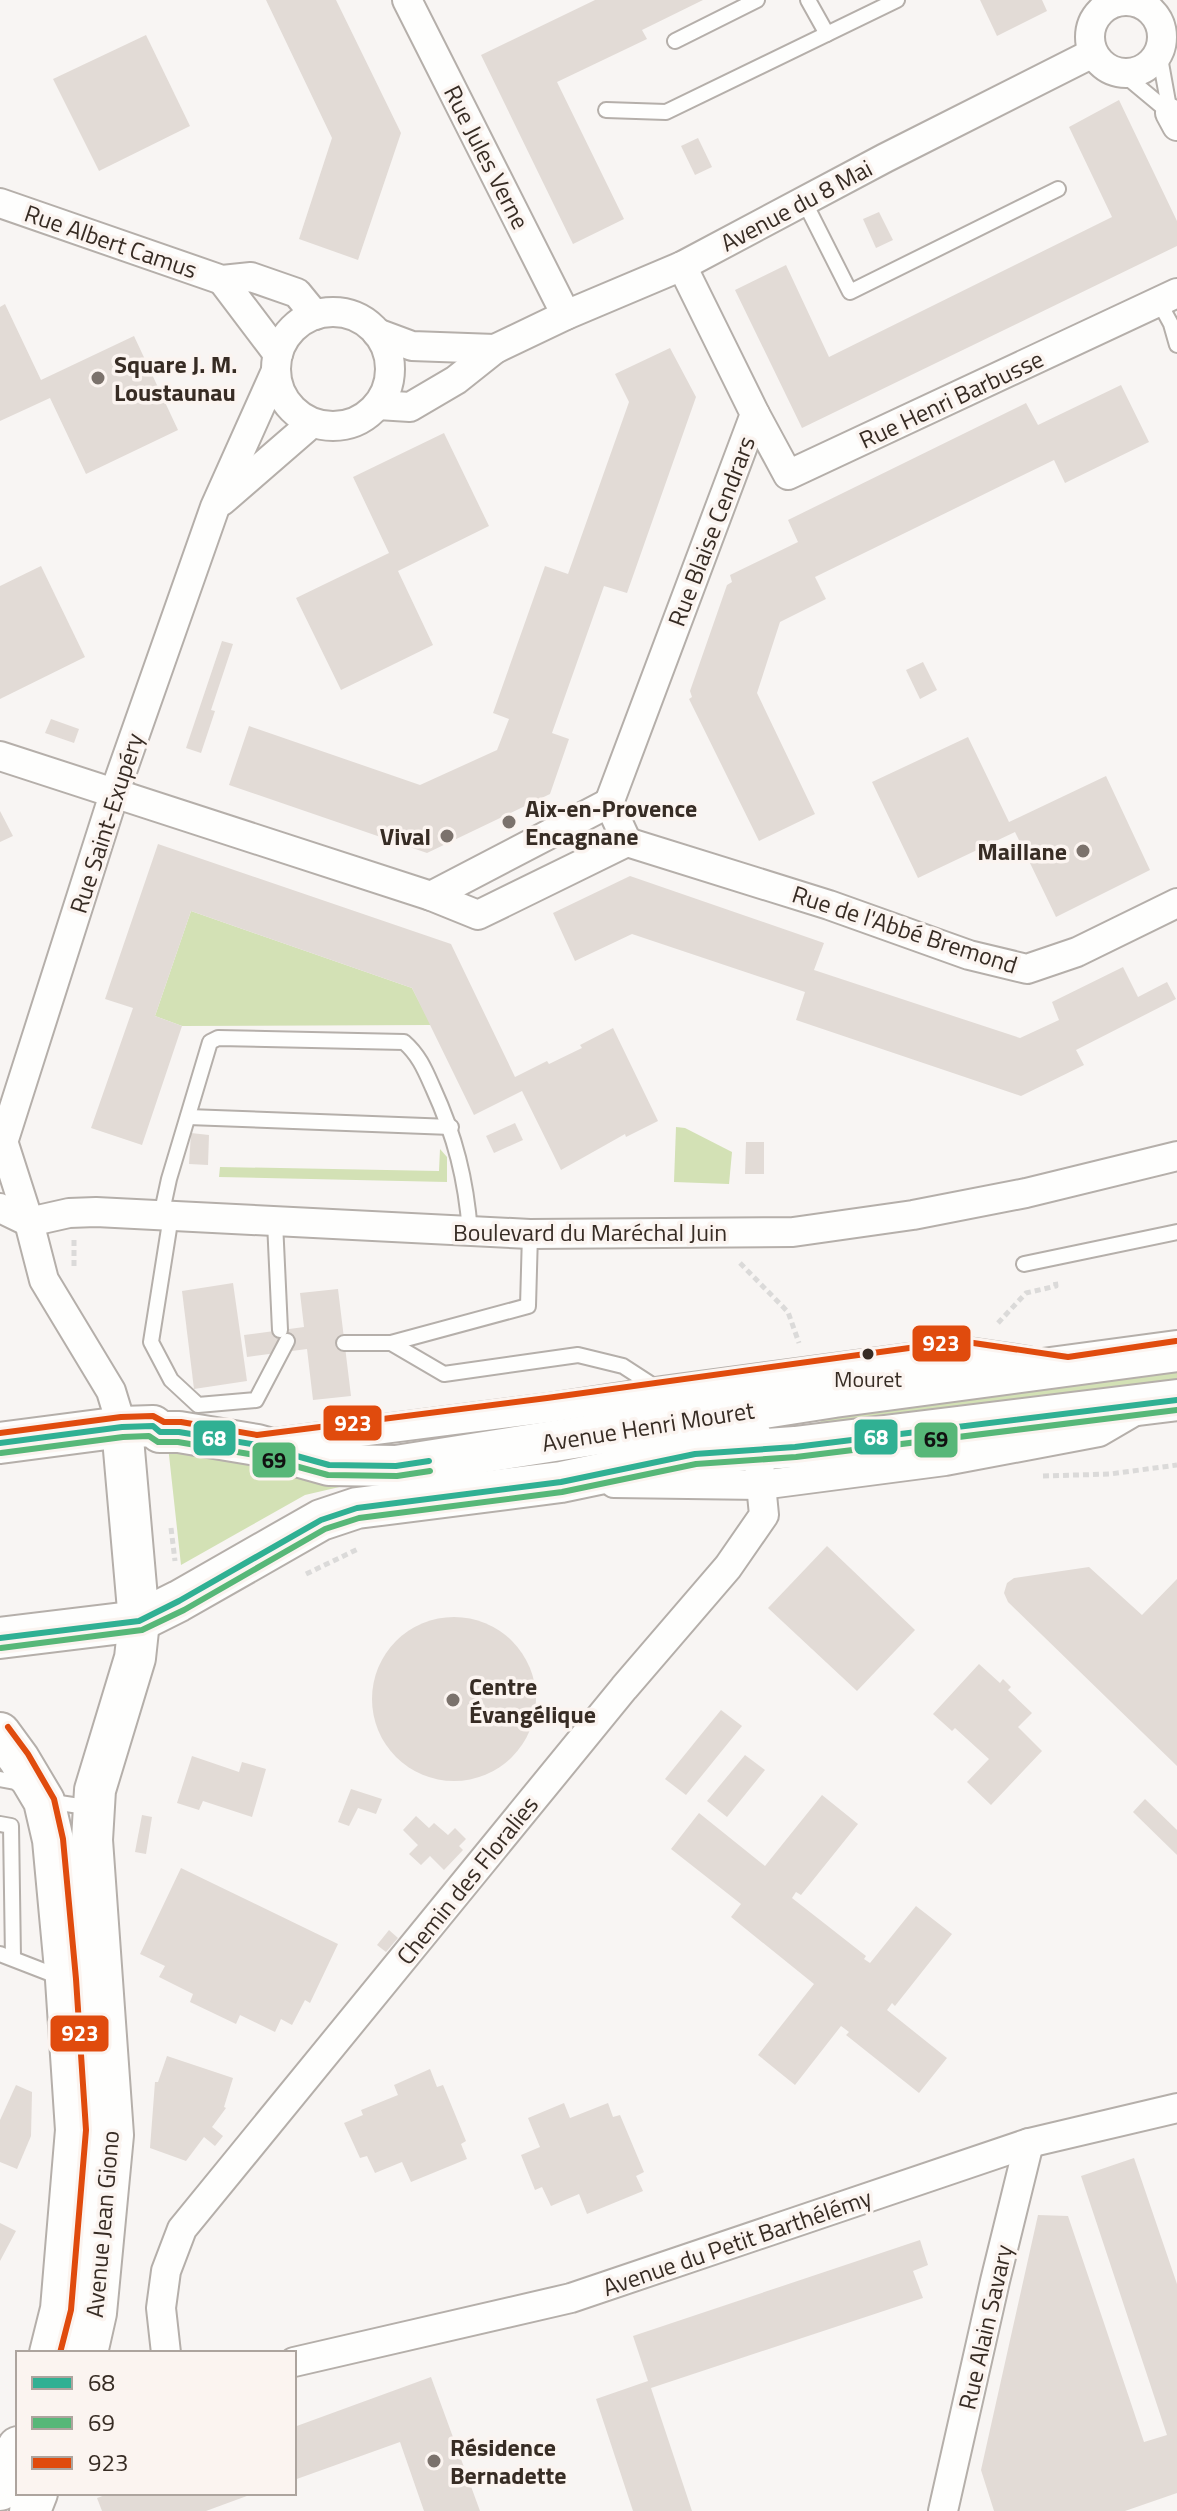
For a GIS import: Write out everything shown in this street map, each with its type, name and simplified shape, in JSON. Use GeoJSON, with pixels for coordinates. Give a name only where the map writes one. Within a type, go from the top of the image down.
{"type":"FeatureCollection","features":[{"type":"Feature","properties":{"kind":"main road","name":"Avenue Henri Mouret"},"geometry":{"type":"LineString","coordinates":[[0,1443],[122,1427],[153,1426],[160,1432],[179,1432],[257,1445],[329,1465],[396,1466],[680,1404],[754,1409],[1177,1351]]}},
{"type":"Feature","properties":{"kind":"main road","name":"Avenue Henri Mouret"},"geometry":{"type":"LineString","coordinates":[[0,1638],[139,1621],[321,1520],[357,1508],[561,1482],[695,1454],[759,1467],[795,1447],[1162,1402]]}},
{"type":"Feature","properties":{"kind":"main road","name":"Avenue Jean Giono"},"geometry":{"type":"LineString","coordinates":[[50,2351],[61,2309],[76,2130],[95,1790],[135,1658],[139,1621],[122,1427]]}},
{"type":"Feature","properties":{"kind":"main road","name":"Avenue Jean Giono"},"geometry":{"type":"LineString","coordinates":[[0,1733],[44,1801],[84,1980],[113,2135],[96,2313],[87,2351]]}},
{"type":"Feature","properties":{"kind":"main road"},"geometry":{"type":"LineString","coordinates":[[0,2490],[13,2452]]}},
{"type":"Feature","properties":{"kind":"street","name":"Rue Jules Verne"},"geometry":{"type":"LineString","coordinates":[[407,0],[566,315]]}},
{"type":"Feature","properties":{"kind":"street"},"geometry":{"type":"LineString","coordinates":[[1135,1],[1153,13],[1168,17],[1159,52],[1145,68],[1134,73],[1110,70],[1093,53],[1092,23],[1099,7],[1135,1]]}},
{"type":"Feature","properties":{"kind":"street","name":"Avenue du 8 Mai"},"geometry":{"type":"LineString","coordinates":[[378,405],[410,407],[456,380],[495,349],[682,266],[1093,53]]}},
{"type":"Feature","properties":{"kind":"street","name":"Rue Albert Camus"},"geometry":{"type":"LineString","coordinates":[[0,203],[222,280],[251,277],[297,293],[315,315]]}},
{"type":"Feature","properties":{"kind":"street","name":"Rue Blaise Cendrars"},"geometry":{"type":"LineString","coordinates":[[609,803],[755,414],[682,266]]}},
{"type":"Feature","properties":{"kind":"street","name":"Rue Albert Camus"},"geometry":{"type":"LineString","coordinates":[[222,280],[277,364]]}},
{"type":"Feature","properties":{"kind":"street","name":"Rue Henri Barbusse"},"geometry":{"type":"LineString","coordinates":[[755,414],[788,475],[1168,298]]}},
{"type":"Feature","properties":{"kind":"street"},"geometry":{"type":"LineString","coordinates":[[330,312],[363,320],[377,333],[387,351],[390,368],[388,387],[368,415],[351,424],[331,427],[312,423],[289,406],[279,389],[277,364],[284,339],[297,324],[330,312]]}},
{"type":"Feature","properties":{"kind":"street","name":"Avenue du 8 Mai"},"geometry":{"type":"LineString","coordinates":[[377,333],[412,346],[495,349]]}},
{"type":"Feature","properties":{"kind":"street","name":"Rue Saint-Exupéry"},"geometry":{"type":"LineString","coordinates":[[122,1427],[111,1391],[44,1280],[29,1222],[2,1146],[114,794],[215,507],[277,364]]}},
{"type":"Feature","properties":{"kind":"street","name":"Rue Saint-Exupéry"},"geometry":{"type":"LineString","coordinates":[[215,507],[312,423]]}},
{"type":"Feature","properties":{"kind":"street"},"geometry":{"type":"LineString","coordinates":[[0,756],[431,896],[478,915],[627,842],[609,803],[431,896]]}},
{"type":"Feature","properties":{"kind":"street","name":"Rue de l'Abbé Bremond"},"geometry":{"type":"LineString","coordinates":[[627,842],[829,905],[969,955],[1027,969],[1077,952],[1177,903]]}},
{"type":"Feature","properties":{"kind":"street","name":"Boulevard du Maréchal Juin"},"geometry":{"type":"LineString","coordinates":[[29,1222],[69,1213],[96,1212],[530,1234],[793,1232],[913,1215],[1026,1193],[1177,1156]]}},
{"type":"Feature","properties":{"kind":"street"},"geometry":{"type":"LineString","coordinates":[[0,1208],[29,1222]]}},
{"type":"Feature","properties":{"kind":"street"},"geometry":{"type":"LineString","coordinates":[[680,1404],[808,1371],[961,1351],[1068,1367]]}},
{"type":"Feature","properties":{"kind":"street","name":"Chemin des Floralies"},"geometry":{"type":"LineString","coordinates":[[166,2351],[161,2308],[166,2271],[182,2229],[624,1688],[728,1567],[764,1515],[754,1409]]}},
{"type":"Feature","properties":{"kind":"street","name":"Avenue du Petit Barthélémy"},"geometry":{"type":"LineString","coordinates":[[296,2362],[571,2298],[1029,2143],[1177,2108]]}},
{"type":"Feature","properties":{"kind":"street","name":"Rue Alain Savary"},"geometry":{"type":"LineString","coordinates":[[943,2511],[1029,2143]]}},
{"type":"Feature","properties":{"kind":"lane"},"geometry":{"type":"LineString","coordinates":[[675,41],[757,0]]}},
{"type":"Feature","properties":{"kind":"lane"},"geometry":{"type":"LineString","coordinates":[[808,0],[827,34]]}},
{"type":"Feature","properties":{"kind":"lane"},"geometry":{"type":"LineString","coordinates":[[606,110],[666,112],[897,0]]}},
{"type":"Feature","properties":{"kind":"lane"},"geometry":{"type":"LineString","coordinates":[[1159,52],[1174,120]]}},
{"type":"Feature","properties":{"kind":"lane"},"geometry":{"type":"LineString","coordinates":[[1122,73],[1174,120]]}},
{"type":"Feature","properties":{"kind":"lane"},"geometry":{"type":"LineString","coordinates":[[804,201],[850,292],[1058,189]]}},
{"type":"Feature","properties":{"kind":"lane"},"geometry":{"type":"LineString","coordinates":[[1168,298],[1177,345]]}},
{"type":"Feature","properties":{"kind":"lane"},"geometry":{"type":"LineString","coordinates":[[275,1222],[284,1335],[256,1400],[198,1405],[171,1380],[151,1342],[166,1216],[188,1117],[210,1042],[218,1038],[404,1042],[417,1053],[451,1127],[467,1192],[470,1232]]}},
{"type":"Feature","properties":{"kind":"lane"},"geometry":{"type":"LineString","coordinates":[[188,1117],[451,1127]]}},
{"type":"Feature","properties":{"kind":"lane"},"geometry":{"type":"LineString","coordinates":[[1024,1264],[1177,1232]]}},
{"type":"Feature","properties":{"kind":"lane"},"geometry":{"type":"LineString","coordinates":[[344,1343],[391,1343],[528,1306],[530,1234]]}},
{"type":"Feature","properties":{"kind":"lane"},"geometry":{"type":"LineString","coordinates":[[391,1343],[444,1374],[578,1355],[623,1366],[680,1404]]}},
{"type":"Feature","properties":{"kind":"lane"},"geometry":{"type":"LineString","coordinates":[[0,1779],[15,1782],[44,1801],[93,1808]]}},
{"type":"Feature","properties":{"kind":"lane"},"geometry":{"type":"LineString","coordinates":[[0,1824],[11,1826],[6,1956],[84,1980]]}},
{"type":"Feature","properties":{"kind":"path"},"geometry":{"type":"LineString","coordinates":[[709,1233],[788,1312],[808,1371]]}},
{"type":"Feature","properties":{"kind":"path"},"geometry":{"type":"LineString","coordinates":[[998,1323],[1026,1293],[1056,1286],[1051,1258]]}},
{"type":"Feature","properties":{"kind":"path"},"geometry":{"type":"LineString","coordinates":[[304,1575],[359,1548]]}},
{"type":"Feature","properties":{"kind":"green space"},"geometry":{"type":"Polygon","coordinates":[[[191,911],[412,988],[431,1025],[182,1026],[155,1016],[191,911]]]}},
{"type":"Feature","properties":{"kind":"green space"},"geometry":{"type":"Polygon","coordinates":[[[676,1127],[685,1128],[732,1152],[729,1184],[674,1182],[676,1127]]]}},
{"type":"Feature","properties":{"kind":"green space"},"geometry":{"type":"Polygon","coordinates":[[[440,1149],[447,1157],[447,1182],[219,1177],[220,1167],[439,1171],[440,1149]]]}},
{"type":"Feature","properties":{"kind":"green space"},"geometry":{"type":"Polygon","coordinates":[[[1177,1369],[1177,1381],[821,1427],[820,1415],[1177,1369]]]}},
{"type":"Feature","properties":{"kind":"green space"},"geometry":{"type":"Polygon","coordinates":[[[168,1446],[361,1482],[305,1495],[181,1565],[168,1446]]]}},
{"type":"Feature","properties":{"kind":"building"},"geometry":{"type":"Polygon","coordinates":[[[266,0],[336,0],[401,133],[358,260],[299,239],[332,138],[266,0]]]}},
{"type":"Feature","properties":{"kind":"building"},"geometry":{"type":"Polygon","coordinates":[[[595,0],[703,0],[642,30],[647,39],[557,82],[624,219],[573,244],[481,55],[595,0]]]}},
{"type":"Feature","properties":{"kind":"building"},"geometry":{"type":"Polygon","coordinates":[[[980,0],[1042,0],[1047,11],[997,36],[980,0]]]}},
{"type":"Feature","properties":{"kind":"building"},"geometry":{"type":"Polygon","coordinates":[[[146,35],[190,126],[99,171],[53,79],[146,35]]]}},
{"type":"Feature","properties":{"kind":"building"},"geometry":{"type":"Polygon","coordinates":[[[1119,100],[1177,221],[1177,246],[802,428],[735,290],[786,265],[829,357],[1112,217],[1069,127],[1119,100]]]}},
{"type":"Feature","properties":{"kind":"building"},"geometry":{"type":"Polygon","coordinates":[[[698,138],[712,167],[695,175],[681,146],[698,138]]]}},
{"type":"Feature","properties":{"kind":"building"},"geometry":{"type":"Polygon","coordinates":[[[879,212],[893,240],[876,248],[863,219],[879,212]]]}},
{"type":"Feature","properties":{"kind":"building"},"geometry":{"type":"Polygon","coordinates":[[[5,304],[41,380],[134,336],[178,430],[86,474],[50,398],[0,421],[0,307],[5,304]]]}},
{"type":"Feature","properties":{"kind":"building"},"geometry":{"type":"Polygon","coordinates":[[[670,348],[696,397],[627,593],[604,586],[552,733],[569,739],[550,794],[427,853],[229,785],[249,726],[420,785],[497,750],[509,719],[493,713],[545,566],[568,574],[629,402],[615,374],[670,348]]]}},
{"type":"Feature","properties":{"kind":"building"},"geometry":{"type":"Polygon","coordinates":[[[1121,385],[1149,442],[1065,483],[1054,460],[815,577],[826,599],[780,622],[757,693],[815,814],[759,841],[689,699],[727,585],[732,582],[730,575],[798,542],[788,520],[1026,403],[1038,425],[1121,385]]]}},
{"type":"Feature","properties":{"kind":"building"},"geometry":{"type":"Polygon","coordinates":[[[444,433],[489,526],[398,571],[433,645],[341,690],[296,598],[389,553],[353,477],[444,433]]]}},
{"type":"Feature","properties":{"kind":"building"},"geometry":{"type":"Polygon","coordinates":[[[41,566],[85,657],[0,699],[0,586],[41,566]]]}},
{"type":"Feature","properties":{"kind":"building"},"geometry":{"type":"Polygon","coordinates":[[[222,641],[233,644],[211,710],[215,711],[201,753],[186,748],[222,641]]]}},
{"type":"Feature","properties":{"kind":"building"},"geometry":{"type":"Polygon","coordinates":[[[923,662],[937,690],[920,699],[906,670],[923,662]]]}},
{"type":"Feature","properties":{"kind":"building"},"geometry":{"type":"Polygon","coordinates":[[[51,719],[79,729],[74,743],[45,733],[51,719]]]}},
{"type":"Feature","properties":{"kind":"building"},"geometry":{"type":"Polygon","coordinates":[[[968,737],[1009,822],[1106,776],[1150,870],[1056,917],[1015,832],[918,878],[872,782],[968,737]]]}},
{"type":"Feature","properties":{"kind":"building"},"geometry":{"type":"Polygon","coordinates":[[[0,811],[13,836],[0,842],[0,811]]]}},
{"type":"Feature","properties":{"kind":"building"},"geometry":{"type":"Polygon","coordinates":[[[158,844],[451,944],[515,1077],[582,1048],[580,1045],[613,1028],[658,1121],[626,1137],[625,1134],[561,1170],[522,1091],[474,1115],[412,988],[191,911],[155,1016],[182,1026],[142,1145],[91,1128],[133,1008],[105,999],[158,844]]]}},
{"type":"Feature","properties":{"kind":"building"},"geometry":{"type":"Polygon","coordinates":[[[630,876],[824,943],[814,970],[1020,1038],[1059,1020],[1052,1002],[1123,967],[1138,997],[1167,982],[1176,999],[1076,1050],[1084,1065],[1021,1096],[796,1020],[805,992],[632,934],[575,961],[553,913],[630,876]]]}},
{"type":"Feature","properties":{"kind":"building"},"geometry":{"type":"Polygon","coordinates":[[[515,1123],[523,1140],[494,1153],[486,1136],[515,1123]]]}},
{"type":"Feature","properties":{"kind":"building"},"geometry":{"type":"Polygon","coordinates":[[[191,1133],[209,1135],[208,1165],[189,1164],[191,1133]]]}},
{"type":"Feature","properties":{"kind":"building"},"geometry":{"type":"Polygon","coordinates":[[[746,1142],[764,1142],[764,1174],[745,1174],[746,1142]]]}},
{"type":"Feature","properties":{"kind":"building"},"geometry":{"type":"Polygon","coordinates":[[[233,1283],[247,1381],[194,1389],[182,1291],[233,1283]]]}},
{"type":"Feature","properties":{"kind":"building"},"geometry":{"type":"Polygon","coordinates":[[[338,1289],[351,1396],[313,1400],[307,1349],[247,1357],[244,1335],[304,1327],[300,1293],[338,1289]]]}},
{"type":"Feature","properties":{"kind":"building"},"geometry":{"type":"Polygon","coordinates":[[[827,1546],[915,1630],[857,1691],[768,1608],[827,1546]]]}},
{"type":"Feature","properties":{"kind":"building"},"geometry":{"type":"Polygon","coordinates":[[[1089,1567],[1142,1615],[1177,1579],[1177,1766],[1008,1602],[1004,1593],[1007,1583],[1014,1578],[1089,1567]]]}},
{"type":"Feature","properties":{"kind":"building","name":"Centre Évangélique"},"geometry":{"type":"Polygon","coordinates":[[[454,1617],[485,1624],[512,1641],[529,1668],[536,1699],[529,1730],[512,1757],[485,1774],[454,1781],[423,1774],[396,1757],[379,1730],[372,1699],[379,1668],[396,1641],[423,1624],[454,1617]]]}},
{"type":"Feature","properties":{"kind":"building"},"geometry":{"type":"Polygon","coordinates":[[[979,1664],[1000,1683],[1003,1679],[1011,1687],[1008,1690],[1032,1713],[1018,1727],[1042,1751],[991,1805],[967,1782],[989,1759],[955,1728],[952,1731],[933,1714],[979,1664]]]}},
{"type":"Feature","properties":{"kind":"building"},"geometry":{"type":"Polygon","coordinates":[[[721,1710],[742,1726],[686,1795],[665,1779],[721,1710]]]}},
{"type":"Feature","properties":{"kind":"building"},"geometry":{"type":"Polygon","coordinates":[[[745,1755],[765,1770],[727,1817],[707,1801],[745,1755]]]}},
{"type":"Feature","properties":{"kind":"building"},"geometry":{"type":"Polygon","coordinates":[[[192,1756],[239,1772],[242,1762],[266,1769],[252,1817],[203,1801],[199,1810],[177,1803],[192,1756]]]}},
{"type":"Feature","properties":{"kind":"building"},"geometry":{"type":"Polygon","coordinates":[[[351,1789],[382,1799],[376,1814],[358,1808],[349,1826],[338,1822],[351,1789]]]}},
{"type":"Feature","properties":{"kind":"building"},"geometry":{"type":"Polygon","coordinates":[[[822,1795],[858,1824],[801,1895],[796,1892],[792,1898],[866,1956],[864,1959],[870,1963],[916,1906],[952,1934],[895,2006],[892,2003],[887,2010],[947,2058],[919,2093],[846,2035],[849,2032],[841,2026],[795,2085],[758,2055],[814,1984],[731,1917],[741,1904],[671,1849],[699,1813],[765,1866],[822,1795]]]}},
{"type":"Feature","properties":{"kind":"building"},"geometry":{"type":"Polygon","coordinates":[[[1145,1799],[1177,1830],[1177,1855],[1133,1812],[1145,1799]]]}},
{"type":"Feature","properties":{"kind":"building"},"geometry":{"type":"Polygon","coordinates":[[[142,1815],[152,1817],[146,1854],[135,1852],[142,1815]]]}},
{"type":"Feature","properties":{"kind":"building"},"geometry":{"type":"Polygon","coordinates":[[[416,1816],[429,1828],[434,1823],[448,1835],[455,1828],[466,1839],[459,1846],[463,1850],[444,1870],[430,1856],[421,1865],[409,1854],[418,1845],[403,1830],[416,1816]]]}},
{"type":"Feature","properties":{"kind":"building"},"geometry":{"type":"Polygon","coordinates":[[[181,1868],[338,1944],[310,2003],[305,2000],[292,2025],[281,2019],[275,2032],[240,2015],[236,2024],[190,2002],[193,1994],[159,1977],[165,1966],[140,1954],[181,1868]]]}},
{"type":"Feature","properties":{"kind":"building"},"geometry":{"type":"Polygon","coordinates":[[[389,1930],[398,1938],[386,1952],[377,1945],[389,1930]]]}},
{"type":"Feature","properties":{"kind":"building"},"geometry":{"type":"Polygon","coordinates":[[[167,2056],[233,2078],[226,2108],[212,2127],[223,2136],[215,2146],[204,2137],[186,2161],[150,2148],[155,2082],[158,2082],[167,2056]]]}},
{"type":"Feature","properties":{"kind":"building"},"geometry":{"type":"Polygon","coordinates":[[[430,2069],[437,2087],[443,2085],[466,2141],[461,2144],[467,2159],[411,2182],[402,2162],[375,2173],[367,2156],[360,2158],[344,2123],[363,2115],[361,2110],[398,2095],[394,2085],[430,2069]]]}},
{"type":"Feature","properties":{"kind":"building"},"geometry":{"type":"Polygon","coordinates":[[[16,2085],[32,2092],[31,2136],[17,2169],[0,2162],[0,2120],[16,2085]]]}},
{"type":"Feature","properties":{"kind":"building"},"geometry":{"type":"Polygon","coordinates":[[[564,2103],[570,2118],[608,2103],[613,2117],[620,2115],[644,2172],[636,2176],[643,2191],[587,2214],[579,2194],[551,2206],[542,2187],[535,2190],[521,2155],[540,2147],[528,2118],[564,2103]]]}},
{"type":"Feature","properties":{"kind":"building"},"geometry":{"type":"Polygon","coordinates":[[[1134,2158],[1177,2284],[1177,2493],[1125,2511],[994,2511],[981,2470],[1038,2215],[1068,2216],[1144,2442],[1167,2435],[1081,2176],[1134,2158]]]}},
{"type":"Feature","properties":{"kind":"building"},"geometry":{"type":"Polygon","coordinates":[[[0,2223],[16,2231],[0,2261],[0,2223]]]}},
{"type":"Feature","properties":{"kind":"building"},"geometry":{"type":"Polygon","coordinates":[[[920,2240],[928,2265],[913,2271],[923,2298],[651,2388],[692,2511],[633,2511],[596,2399],[648,2381],[633,2336],[920,2240]]]}},
{"type":"Feature","properties":{"kind":"building","name":"Résidence Bernadette"},"geometry":{"type":"Polygon","coordinates":[[[431,2377],[480,2511],[424,2511],[400,2442],[296,2479],[296,2426],[431,2377]]]}},
{"type":"Feature","properties":{"kind":"building"},"geometry":{"type":"Polygon","coordinates":[[[105,2495],[250,2495],[206,2511],[102,2511],[97,2498],[105,2495]]]}},
{"type":"Feature","properties":{"kind":"transit line","name":"923"},"geometry":{"type":"LineString","coordinates":[[0,1433],[121,1417],[153,1416],[164,1422],[257,1435],[960,1341],[1068,1357],[1176,1341]]}},
{"type":"Feature","properties":{"kind":"transit line","name":"68"},"geometry":{"type":"LineString","coordinates":[[0,1638],[139,1621],[321,1520],[357,1508],[561,1482],[695,1454],[795,1447],[1177,1400]]}},
{"type":"Feature","properties":{"kind":"transit line","name":"69"},"geometry":{"type":"LineString","coordinates":[[1,1648],[142,1630],[184,1610],[325,1529],[359,1518],[562,1492],[696,1464],[796,1457],[1177,1410]]}},
{"type":"Feature","properties":{"kind":"transit line","name":"68"},"geometry":{"type":"LineString","coordinates":[[0,1443],[122,1427],[153,1426],[160,1432],[179,1432],[257,1445],[329,1465],[396,1466],[429,1461]]}},
{"type":"Feature","properties":{"kind":"transit line","name":"69"},"geometry":{"type":"LineString","coordinates":[[1,1453],[149,1436],[158,1442],[178,1442],[255,1455],[328,1475],[397,1476],[430,1471]]}},
{"type":"Feature","properties":{"kind":"transit line","name":"923"},"geometry":{"type":"LineString","coordinates":[[8,1727],[54,1799],[63,1839],[76,1979],[86,2130],[71,2310],[61,2351]]}},
{"type":"Feature","properties":{"kind":"place","name":"Square J. M. Loustaunau"},"geometry":{"type":"Point","coordinates":[98,378]}},
{"type":"Feature","properties":{"kind":"place","name":"Aix-en-Provence Encagnane"},"geometry":{"type":"Point","coordinates":[509,822]}},
{"type":"Feature","properties":{"kind":"place","name":"Vival"},"geometry":{"type":"Point","coordinates":[447,836]}},
{"type":"Feature","properties":{"kind":"place","name":"Maillane"},"geometry":{"type":"Point","coordinates":[1083,851]}},
{"type":"Feature","properties":{"kind":"place","name":"Mouret"},"geometry":{"type":"Point","coordinates":[868,1354]}},
{"type":"Feature","properties":{"kind":"place","name":"Centre Évangélique"},"geometry":{"type":"Point","coordinates":[453,1700]}},
{"type":"Feature","properties":{"kind":"place","name":"Résidence Bernadette"},"geometry":{"type":"Point","coordinates":[434,2461]}}]}
